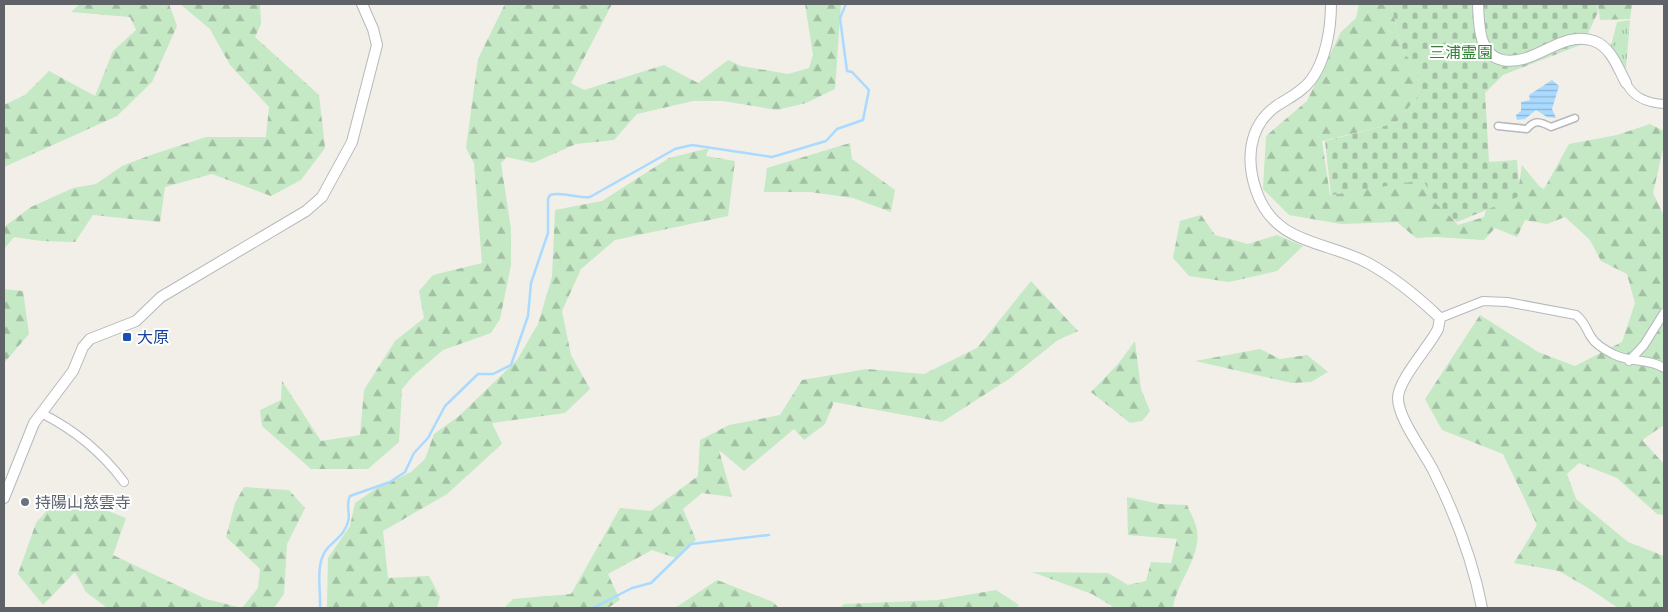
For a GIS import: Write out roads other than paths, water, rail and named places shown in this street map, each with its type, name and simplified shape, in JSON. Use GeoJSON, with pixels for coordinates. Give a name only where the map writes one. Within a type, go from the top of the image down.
{"type":"FeatureCollection","features":[{"type":"Feature","properties":{"kind":"street"},"geometry":{"type":"LineString","coordinates":[[4,498],[29,434],[41,413],[73,371],[83,347],[90,339],[136,321],[161,297],[306,211],[322,197],[352,142],[376,52],[376,38],[362,4]]}},
{"type":"Feature","properties":{"kind":"street"},"geometry":{"type":"LineString","coordinates":[[1331,4],[1325,54],[1312,79],[1298,94],[1274,108],[1255,133],[1250,150],[1250,172],[1257,194],[1264,208],[1285,230],[1367,263],[1408,287],[1440,318]]}},
{"type":"Feature","properties":{"kind":"street"},"geometry":{"type":"LineString","coordinates":[[1478,4],[1484,44],[1489,53],[1498,58],[1513,62],[1571,40],[1586,39],[1604,47],[1613,57],[1631,91],[1644,100],[1664,104]]}},
{"type":"Feature","properties":{"kind":"street"},"geometry":{"type":"LineString","coordinates":[[1498,126],[1527,129],[1532,124],[1540,122],[1551,127],[1575,118]]}},
{"type":"Feature","properties":{"kind":"street"},"geometry":{"type":"LineString","coordinates":[[1440,318],[1483,301],[1507,302],[1576,315],[1583,321],[1598,345],[1629,361],[1657,364],[1664,368]]}},
{"type":"Feature","properties":{"kind":"street"},"geometry":{"type":"LineString","coordinates":[[1629,361],[1644,345],[1664,312]]}},
{"type":"Feature","properties":{"kind":"street"},"geometry":{"type":"LineString","coordinates":[[1440,318],[1438,329],[1402,385],[1398,397],[1400,409],[1434,471],[1470,556],[1482,608]]}},
{"type":"Feature","properties":{"kind":"street"},"geometry":{"type":"LineString","coordinates":[[41,413],[69,427],[107,460],[124,482]]}},
{"type":"Feature","properties":{"kind":"water"},"geometry":{"type":"Polygon","coordinates":[[[1552,80],[1559,86],[1552,109],[1556,118],[1547,117],[1536,110],[1525,119],[1517,120],[1516,115],[1521,111],[1521,102],[1530,100],[1529,95],[1552,80]]]}},
{"type":"Feature","properties":{"kind":"waterway"},"geometry":{"type":"LineString","coordinates":[[320,608],[319,578],[321,563],[326,550],[346,527],[349,519],[348,503],[350,496],[390,482],[405,472],[414,453],[428,438],[445,406],[478,374],[493,374],[511,365],[528,316],[531,283],[548,233],[548,199],[550,195],[590,197],[675,149],[692,145],[772,157],[826,141],[837,129],[863,120],[869,90],[852,72],[847,71],[840,18],[846,4]]}},
{"type":"Feature","properties":{"kind":"waterway"},"geometry":{"type":"LineString","coordinates":[[593,608],[632,588],[651,583],[691,544],[769,535]]}},
{"type":"Feature","properties":{"kind":"place","name":"大原"},"geometry":{"type":"Point","coordinates":[127,337]}},
{"type":"Feature","properties":{"kind":"place","name":"持陽山慈雲寺"},"geometry":{"type":"Point","coordinates":[25,502]}},
{"type":"Feature","properties":{"kind":"park label","name":"三浦霊園"},"geometry":{"type":"Point","coordinates":[1461,52]}}]}
